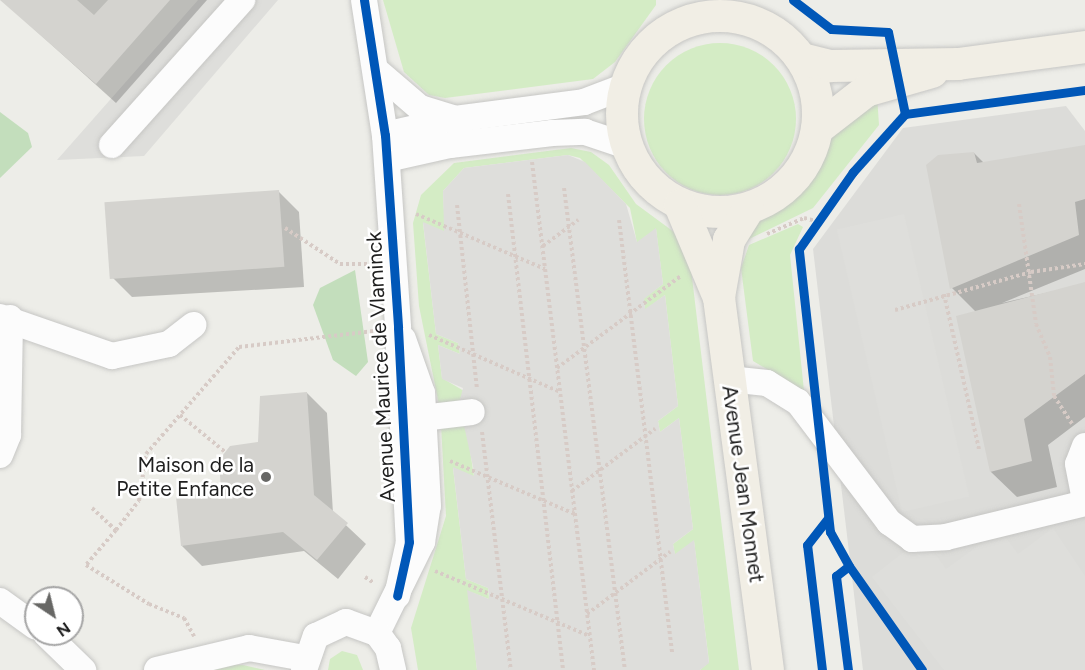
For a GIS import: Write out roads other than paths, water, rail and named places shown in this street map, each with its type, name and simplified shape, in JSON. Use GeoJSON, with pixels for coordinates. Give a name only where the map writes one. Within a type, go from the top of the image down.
{"type":"FeatureCollection","features":[{"type":"Feature","properties":{"kind":"main road"},"geometry":{"type":"LineString","coordinates":[[658,38],[669,0]]}},
{"type":"Feature","properties":{"kind":"main road"},"geometry":{"type":"LineString","coordinates":[[802,59],[818,105],[817,129],[794,179],[748,208],[714,212],[681,204],[645,177],[627,146],[622,127],[626,86],[638,60],[658,38],[681,24],[722,8],[760,24],[802,59],[831,66],[958,64],[1085,47]]}},
{"type":"Feature","properties":{"kind":"main road"},"geometry":{"type":"LineString","coordinates":[[817,129],[866,91],[958,64]]}},
{"type":"Feature","properties":{"kind":"main road","name":"Avenue Jean Monnet"},"geometry":{"type":"LineString","coordinates":[[681,204],[719,298],[768,670]]}},
{"type":"Feature","properties":{"kind":"main road","name":"Avenue Jean Monnet"},"geometry":{"type":"LineString","coordinates":[[719,298],[729,240],[748,208]]}},
{"type":"Feature","properties":{"kind":"street"},"geometry":{"type":"LineString","coordinates":[[112,145],[242,0]]}},
{"type":"Feature","properties":{"kind":"street","name":"Avenue Maurice de Vlaminck"},"geometry":{"type":"LineString","coordinates":[[364,0],[378,72],[413,360],[425,417],[427,520],[397,596],[378,633]]}},
{"type":"Feature","properties":{"kind":"street"},"geometry":{"type":"LineString","coordinates":[[378,72],[420,108],[455,119]]}},
{"type":"Feature","properties":{"kind":"street"},"geometry":{"type":"LineString","coordinates":[[386,147],[455,119],[584,102],[626,86]]}},
{"type":"Feature","properties":{"kind":"street"},"geometry":{"type":"LineString","coordinates":[[386,147],[585,132],[627,146]]}},
{"type":"Feature","properties":{"kind":"street"},"geometry":{"type":"LineString","coordinates":[[0,455],[8,435],[5,317],[112,356],[169,344],[193,325]]}},
{"type":"Feature","properties":{"kind":"street","name":"Avenue Maurice de Vlaminck"},"geometry":{"type":"LineString","coordinates":[[397,596],[407,556],[410,330]]}},
{"type":"Feature","properties":{"kind":"street"},"geometry":{"type":"LineString","coordinates":[[729,379],[767,383],[784,391],[808,414],[821,439],[889,522],[912,539],[946,537],[1085,502],[1078,464],[1082,439]]}},
{"type":"Feature","properties":{"kind":"street"},"geometry":{"type":"LineString","coordinates":[[406,505],[413,472],[412,427],[425,417],[472,412]]}},
{"type":"Feature","properties":{"kind":"street"},"geometry":{"type":"LineString","coordinates":[[1,602],[24,618]]}},
{"type":"Feature","properties":{"kind":"street"},"geometry":{"type":"LineString","coordinates":[[157,670],[201,655],[249,648],[304,664],[316,636],[338,623],[363,625],[378,633],[388,648],[393,670]]}},
{"type":"Feature","properties":{"kind":"street"},"geometry":{"type":"LineString","coordinates":[[58,646],[83,670]]}},
{"type":"Feature","properties":{"kind":"place","name":"Maison de la Petite Enfance"},"geometry":{"type":"Point","coordinates":[266,477]}}]}
